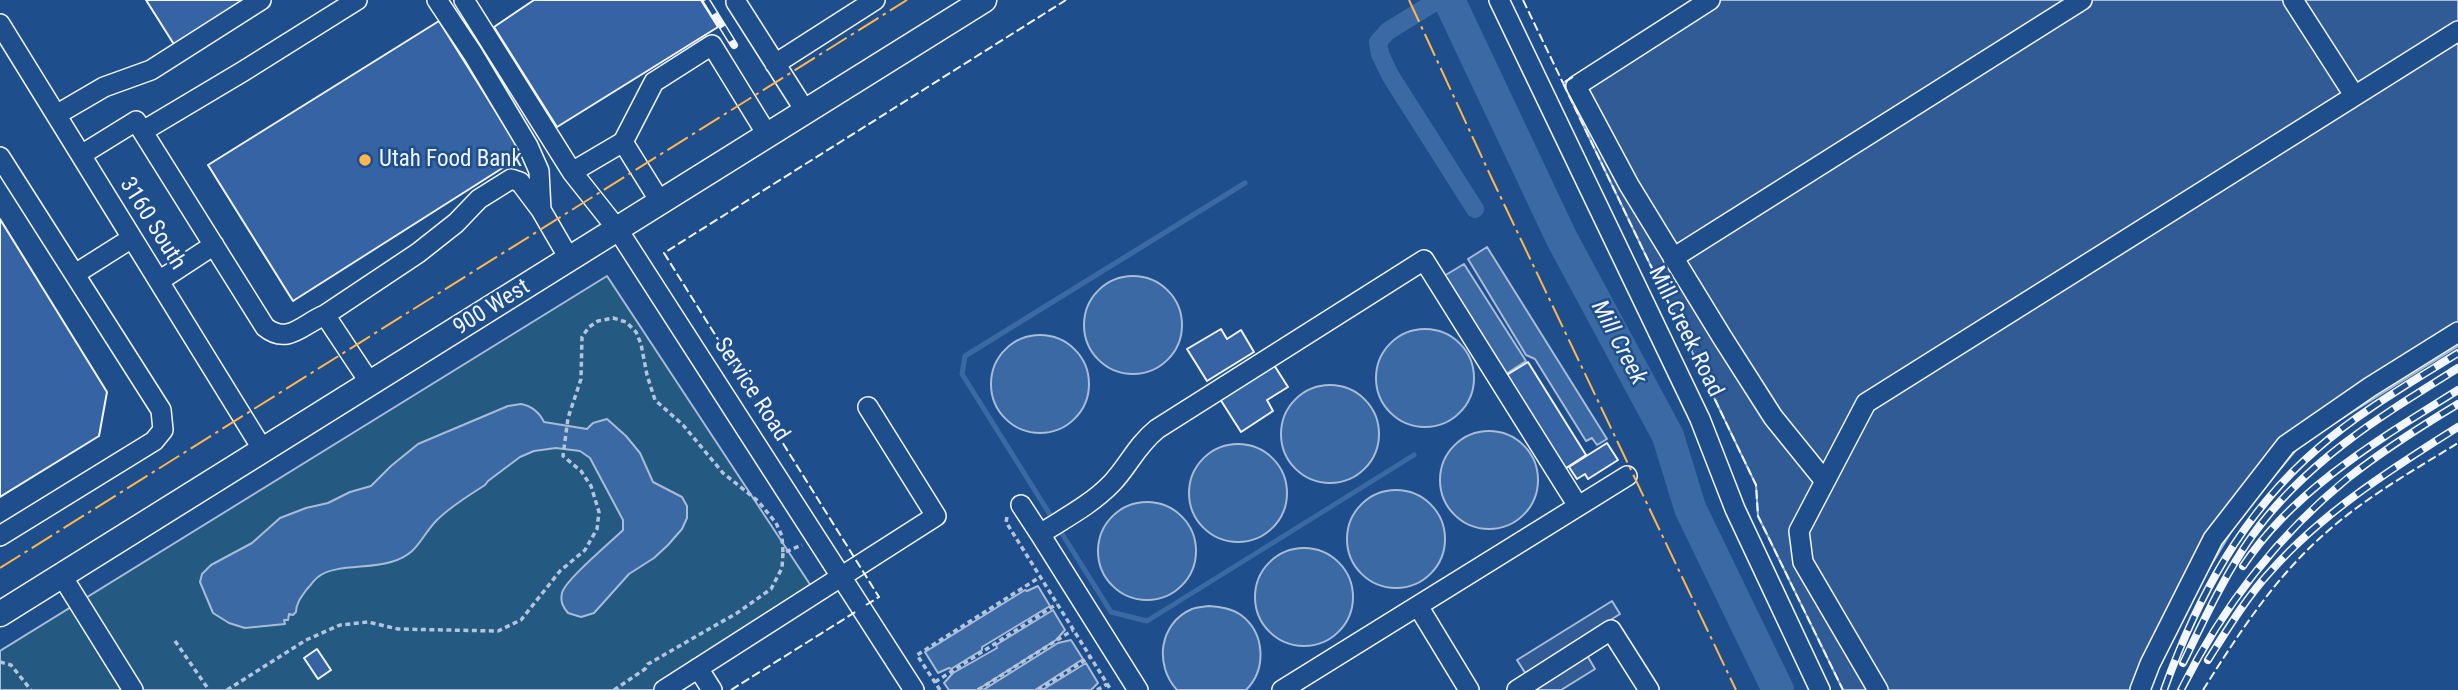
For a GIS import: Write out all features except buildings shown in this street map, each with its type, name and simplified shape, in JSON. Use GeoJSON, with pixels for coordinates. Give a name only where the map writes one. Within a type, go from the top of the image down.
{"type":"FeatureCollection","features":[{"type":"Feature","properties":{"kind":"main road","name":"900 West"},"geometry":{"type":"LineString","coordinates":[[0,614],[984,0]]}},
{"type":"Feature","properties":{"kind":"street"},"geometry":{"type":"LineString","coordinates":[[56,115],[104,87],[151,70],[261,0]]}},
{"type":"Feature","properties":{"kind":"street"},"geometry":{"type":"LineString","coordinates":[[143,131],[357,0]]}},
{"type":"Feature","properties":{"kind":"street"},"geometry":{"type":"LineString","coordinates":[[437,0],[528,146],[539,171],[541,210]]}},
{"type":"Feature","properties":{"kind":"street","name":"Service Road"},"geometry":{"type":"LineString","coordinates":[[464,0],[572,172],[618,230],[914,690]]}},
{"type":"Feature","properties":{"kind":"street"},"geometry":{"type":"LineString","coordinates":[[775,64],[875,0]]}},
{"type":"Feature","properties":{"kind":"street","name":"Mill Creek Road"},"geometry":{"type":"LineString","coordinates":[[1499,0],[1700,419],[1735,509],[1820,690]]}},
{"type":"Feature","properties":{"kind":"street"},"geometry":{"type":"LineString","coordinates":[[1710,0],[1576,86],[1629,185],[1773,417],[1824,480]]}},
{"type":"Feature","properties":{"kind":"street"},"geometry":{"type":"LineString","coordinates":[[1673,258],[2082,0]]}},
{"type":"Feature","properties":{"kind":"street"},"geometry":{"type":"LineString","coordinates":[[2293,0],[2354,95]]}},
{"type":"Feature","properties":{"kind":"street"},"geometry":{"type":"LineString","coordinates":[[736,2],[806,112]]}},
{"type":"Feature","properties":{"kind":"street","name":"3160 South"},"geometry":{"type":"LineString","coordinates":[[0,24],[263,450]]}},
{"type":"Feature","properties":{"kind":"street"},"geometry":{"type":"LineString","coordinates":[[1878,690],[1803,562],[1799,531],[1866,403],[2458,31]]}},
{"type":"Feature","properties":{"kind":"street"},"geometry":{"type":"LineString","coordinates":[[572,172],[623,142],[654,82],[712,45],[768,136]]}},
{"type":"Feature","properties":{"kind":"street"},"geometry":{"type":"LineString","coordinates":[[81,155],[136,121],[265,327],[279,335],[289,335],[325,315],[418,253],[479,199],[511,179],[520,182],[541,210],[570,260]]}},
{"type":"Feature","properties":{"kind":"street"},"geometry":{"type":"LineString","coordinates":[[623,142],[661,203]]}},
{"type":"Feature","properties":{"kind":"street"},"geometry":{"type":"LineString","coordinates":[[0,157],[161,410],[163,430],[153,441],[0,536]]}},
{"type":"Feature","properties":{"kind":"street"},"geometry":{"type":"LineString","coordinates":[[75,274],[132,238]]}},
{"type":"Feature","properties":{"kind":"street"},"geometry":{"type":"LineString","coordinates":[[159,281],[214,245]]}},
{"type":"Feature","properties":{"kind":"street"},"geometry":{"type":"LineString","coordinates":[[1050,527],[1101,493],[1120,473],[1140,444],[1157,429],[1424,260],[1578,506]]}},
{"type":"Feature","properties":{"kind":"street"},"geometry":{"type":"LineString","coordinates":[[325,315],[370,383]]}},
{"type":"Feature","properties":{"kind":"street"},"geometry":{"type":"LineString","coordinates":[[2140,690],[2150,664],[2213,539],[2236,505],[2286,444],[2458,332]]}},
{"type":"Feature","properties":{"kind":"street"},"geometry":{"type":"LineString","coordinates":[[664,690],[936,516],[868,407]]}},
{"type":"Feature","properties":{"kind":"street"},"geometry":{"type":"LineString","coordinates":[[1282,690],[1627,476]]}},
{"type":"Feature","properties":{"kind":"street"},"geometry":{"type":"LineString","coordinates":[[1021,505],[1050,527],[1138,690]]}},
{"type":"Feature","properties":{"kind":"street"},"geometry":{"type":"LineString","coordinates":[[62,576],[133,690]]}},
{"type":"Feature","properties":{"kind":"street"},"geometry":{"type":"LineString","coordinates":[[1418,606],[1469,690]]}},
{"type":"Feature","properties":{"kind":"street"},"geometry":{"type":"LineString","coordinates":[[1517,690],[1611,630],[1649,690]]}},
{"type":"Feature","properties":{"kind":"street"},"geometry":{"type":"LineString","coordinates":[[698,668],[712,690]]}},
{"type":"Feature","properties":{"kind":"path"},"geometry":{"type":"LineString","coordinates":[[227,690],[306,640],[340,625],[369,622],[398,629],[498,631],[521,620],[559,571],[585,550],[597,529],[599,512],[591,486],[581,471],[563,456],[581,379],[581,346],[585,332],[592,323],[607,318],[626,322],[636,332],[655,400],[682,425],[723,473],[758,501],[776,523],[782,536],[783,553],[782,568],[771,589],[726,620],[648,664],[645,669],[614,690]]}},
{"type":"Feature","properties":{"kind":"path"},"geometry":{"type":"LineString","coordinates":[[1021,505],[1008,513],[1006,522],[1111,690]]}},
{"type":"Feature","properties":{"kind":"path"},"geometry":{"type":"LineString","coordinates":[[783,553],[803,545]]}},
{"type":"Feature","properties":{"kind":"path"},"geometry":{"type":"LineString","coordinates":[[940,690],[918,655],[1040,577]]}},
{"type":"Feature","properties":{"kind":"path"},"geometry":{"type":"LineString","coordinates":[[934,682],[1057,604]]}},
{"type":"Feature","properties":{"kind":"path"},"geometry":{"type":"LineString","coordinates":[[978,690],[1073,630]]}},
{"type":"Feature","properties":{"kind":"path"},"geometry":{"type":"LineString","coordinates":[[175,641],[209,690]]}},
{"type":"Feature","properties":{"kind":"path"},"geometry":{"type":"LineString","coordinates":[[1038,690],[1090,657]]}},
{"type":"Feature","properties":{"kind":"path"},"geometry":{"type":"LineString","coordinates":[[0,662],[11,665],[31,690]]}},
{"type":"Feature","properties":{"kind":"path"},"geometry":{"type":"LineString","coordinates":[[1097,690],[1107,684]]}},
{"type":"Feature","properties":{"kind":"shaded area"},"geometry":{"type":"Polygon","coordinates":[[[1695,0],[2458,0],[2458,346],[2301,444],[2240,517],[2191,599],[2148,690],[1843,690],[1758,516],[1756,485],[1563,83],[1695,0]]]}},
{"type":"Feature","properties":{"kind":"shaded area"},"geometry":{"type":"Polygon","coordinates":[[[1487,247],[1607,439],[1597,445],[1592,438],[1586,441],[1535,359],[1526,355],[1468,259],[1487,247]]]}},
{"type":"Feature","properties":{"kind":"shaded area"},"geometry":{"type":"Polygon","coordinates":[[[1464,264],[1526,361],[1506,374],[1444,276],[1464,264]]]}},
{"type":"Feature","properties":{"kind":"shaded area"},"geometry":{"type":"Polygon","coordinates":[[[607,276],[815,592],[656,690],[0,690],[0,651],[607,276]]]}},
{"type":"Feature","properties":{"kind":"shaded area"},"geometry":{"type":"Polygon","coordinates":[[[1133,276],[1152,279],[1168,290],[1179,306],[1182,325],[1179,344],[1168,360],[1152,371],[1133,374],[1114,371],[1098,360],[1087,344],[1084,325],[1087,306],[1098,290],[1114,279],[1133,276]]]}},
{"type":"Feature","properties":{"kind":"shaded area"},"geometry":{"type":"Polygon","coordinates":[[[1425,329],[1444,332],[1460,343],[1471,359],[1474,378],[1471,397],[1460,413],[1444,424],[1425,427],[1406,424],[1390,413],[1379,397],[1376,378],[1379,359],[1390,343],[1406,332],[1425,329]]]}},
{"type":"Feature","properties":{"kind":"shaded area"},"geometry":{"type":"Polygon","coordinates":[[[1040,335],[1059,338],[1075,349],[1086,365],[1089,384],[1086,403],[1075,419],[1059,430],[1040,433],[1021,430],[1005,419],[994,403],[991,384],[994,365],[1005,349],[1021,338],[1040,335]]]}},
{"type":"Feature","properties":{"kind":"shaded area"},"geometry":{"type":"Polygon","coordinates":[[[1330,385],[1349,388],[1365,399],[1376,415],[1379,434],[1376,453],[1365,469],[1349,480],[1330,483],[1311,480],[1295,469],[1284,453],[1281,434],[1284,415],[1295,399],[1311,388],[1330,385]]]}},
{"type":"Feature","properties":{"kind":"shaded area"},"geometry":{"type":"Polygon","coordinates":[[[521,404],[535,410],[544,422],[587,429],[593,423],[607,419],[640,453],[653,482],[682,497],[687,506],[687,518],[682,529],[654,558],[629,574],[594,613],[581,617],[568,613],[562,604],[562,593],[579,571],[623,530],[623,520],[590,458],[580,451],[556,448],[534,451],[520,457],[442,515],[413,550],[400,559],[383,564],[342,568],[318,577],[301,597],[296,612],[289,614],[288,620],[284,620],[285,624],[245,628],[229,623],[213,613],[200,582],[202,574],[211,565],[252,543],[280,518],[371,486],[418,444],[508,406],[521,404]]]}},
{"type":"Feature","properties":{"kind":"shaded area"},"geometry":{"type":"Polygon","coordinates":[[[1489,431],[1508,434],[1524,445],[1535,461],[1538,480],[1535,499],[1524,515],[1508,526],[1489,529],[1470,526],[1454,515],[1443,499],[1440,480],[1443,461],[1454,445],[1470,434],[1489,431]]]}},
{"type":"Feature","properties":{"kind":"shaded area"},"geometry":{"type":"Polygon","coordinates":[[[1238,444],[1257,447],[1273,458],[1284,474],[1287,493],[1284,512],[1273,528],[1257,539],[1238,542],[1219,539],[1203,528],[1192,512],[1189,493],[1192,474],[1203,458],[1219,447],[1238,444]]]}},
{"type":"Feature","properties":{"kind":"shaded area"},"geometry":{"type":"Polygon","coordinates":[[[1396,490],[1415,493],[1431,504],[1442,520],[1445,539],[1442,558],[1431,574],[1415,585],[1396,588],[1377,585],[1361,574],[1350,558],[1347,539],[1350,520],[1361,504],[1377,493],[1396,490]]]}},
{"type":"Feature","properties":{"kind":"shaded area"},"geometry":{"type":"Polygon","coordinates":[[[1147,502],[1166,505],[1182,516],[1193,532],[1196,551],[1193,570],[1182,586],[1166,597],[1147,600],[1128,597],[1112,586],[1101,570],[1098,551],[1101,532],[1112,516],[1128,505],[1147,502]]]}},
{"type":"Feature","properties":{"kind":"shaded area"},"geometry":{"type":"Polygon","coordinates":[[[1304,548],[1323,551],[1339,562],[1350,578],[1353,597],[1350,616],[1339,632],[1323,643],[1304,646],[1285,643],[1269,632],[1258,616],[1255,597],[1258,578],[1269,562],[1285,551],[1304,548]]]}},
{"type":"Feature","properties":{"kind":"shaded area"},"geometry":{"type":"Polygon","coordinates":[[[1038,586],[1050,606],[951,669],[938,673],[925,652],[1025,590],[1038,586]]]}},
{"type":"Feature","properties":{"kind":"shaded area"},"geometry":{"type":"Polygon","coordinates":[[[1612,601],[1620,614],[1578,640],[1595,669],[1561,690],[1536,690],[1517,660],[1612,601]]]}},
{"type":"Feature","properties":{"kind":"shaded area"},"geometry":{"type":"Polygon","coordinates":[[[1194,608],[1225,608],[1241,615],[1255,631],[1259,641],[1260,662],[1253,681],[1246,690],[1177,690],[1165,669],[1164,645],[1172,624],[1194,608]]]}},
{"type":"Feature","properties":{"kind":"shaded area"},"geometry":{"type":"Polygon","coordinates":[[[1053,610],[1065,630],[1056,640],[977,690],[949,690],[944,683],[953,673],[997,648],[996,645],[1053,610]]]}},
{"type":"Feature","properties":{"kind":"shaded area"},"geometry":{"type":"Polygon","coordinates":[[[1071,640],[1083,659],[1035,690],[983,690],[1058,643],[1071,640]]]}},
{"type":"Feature","properties":{"kind":"shaded area"},"geometry":{"type":"Polygon","coordinates":[[[1086,663],[1098,683],[1091,690],[1042,690],[1086,663]]]}},
{"type":"Feature","properties":{"kind":"waterway"},"geometry":{"type":"LineString","coordinates":[[1438,0],[1388,31],[1378,42],[1380,54],[1390,75],[1475,209]]}},
{"type":"Feature","properties":{"kind":"waterway","name":"Mill Creek"},"geometry":{"type":"LineString","coordinates":[[1449,0],[1562,239],[1668,436],[1690,508],[1778,690]]}},
{"type":"Feature","properties":{"kind":"waterway"},"geometry":{"type":"LineString","coordinates":[[1245,183],[965,356],[962,374],[1111,612],[1147,621],[1414,455]]}},
{"type":"Feature","properties":{"kind":"railway"},"geometry":{"type":"LineString","coordinates":[[706,0],[734,45]]}},
{"type":"Feature","properties":{"kind":"railway"},"geometry":{"type":"LineString","coordinates":[[2164,690],[2207,590],[2244,530],[2266,501],[2290,474],[2333,435],[2385,398],[2458,353]]}},
{"type":"Feature","properties":{"kind":"railway"},"geometry":{"type":"LineString","coordinates":[[2183,663],[2232,567],[2273,509],[2296,485],[2346,442],[2458,368]]}},
{"type":"Feature","properties":{"kind":"railway"},"geometry":{"type":"LineString","coordinates":[[2243,566],[2264,538],[2313,489],[2369,447],[2458,390]]}},
{"type":"Feature","properties":{"kind":"railway"},"geometry":{"type":"LineString","coordinates":[[2181,690],[2214,630],[2233,602],[2298,524],[2361,468],[2458,404]]}},
{"type":"Feature","properties":{"kind":"railway"},"geometry":{"type":"LineString","coordinates":[[2208,660],[2261,582],[2312,530],[2358,493],[2458,427]]}},
{"type":"Feature","properties":{"kind":"fence"},"geometry":{"type":"LineString","coordinates":[[866,605],[879,597],[664,253],[1066,0]]}},
{"type":"Feature","properties":{"kind":"fence"},"geometry":{"type":"LineString","coordinates":[[1523,0],[1563,83]]}},
{"type":"Feature","properties":{"kind":"fence"},"geometry":{"type":"LineString","coordinates":[[1573,77],[1563,83],[1756,485],[1758,516],[1843,690]]}},
{"type":"Feature","properties":{"kind":"fence"},"geometry":{"type":"LineString","coordinates":[[2203,690],[2260,605],[2310,547],[2359,506],[2458,443]]}},
{"type":"Feature","properties":{"kind":"fence"},"geometry":{"type":"LineString","coordinates":[[731,690],[857,611]]}},
{"type":"Feature","properties":{"kind":"power"},"geometry":{"type":"LineString","coordinates":[[0,568],[907,0]]}},
{"type":"Feature","properties":{"kind":"power"},"geometry":{"type":"LineString","coordinates":[[1409,0],[1736,690]]}},
{"type":"Feature","properties":{"kind":"place","name":"Utah Food Bank"},"geometry":{"type":"Point","coordinates":[365,160]}}]}
